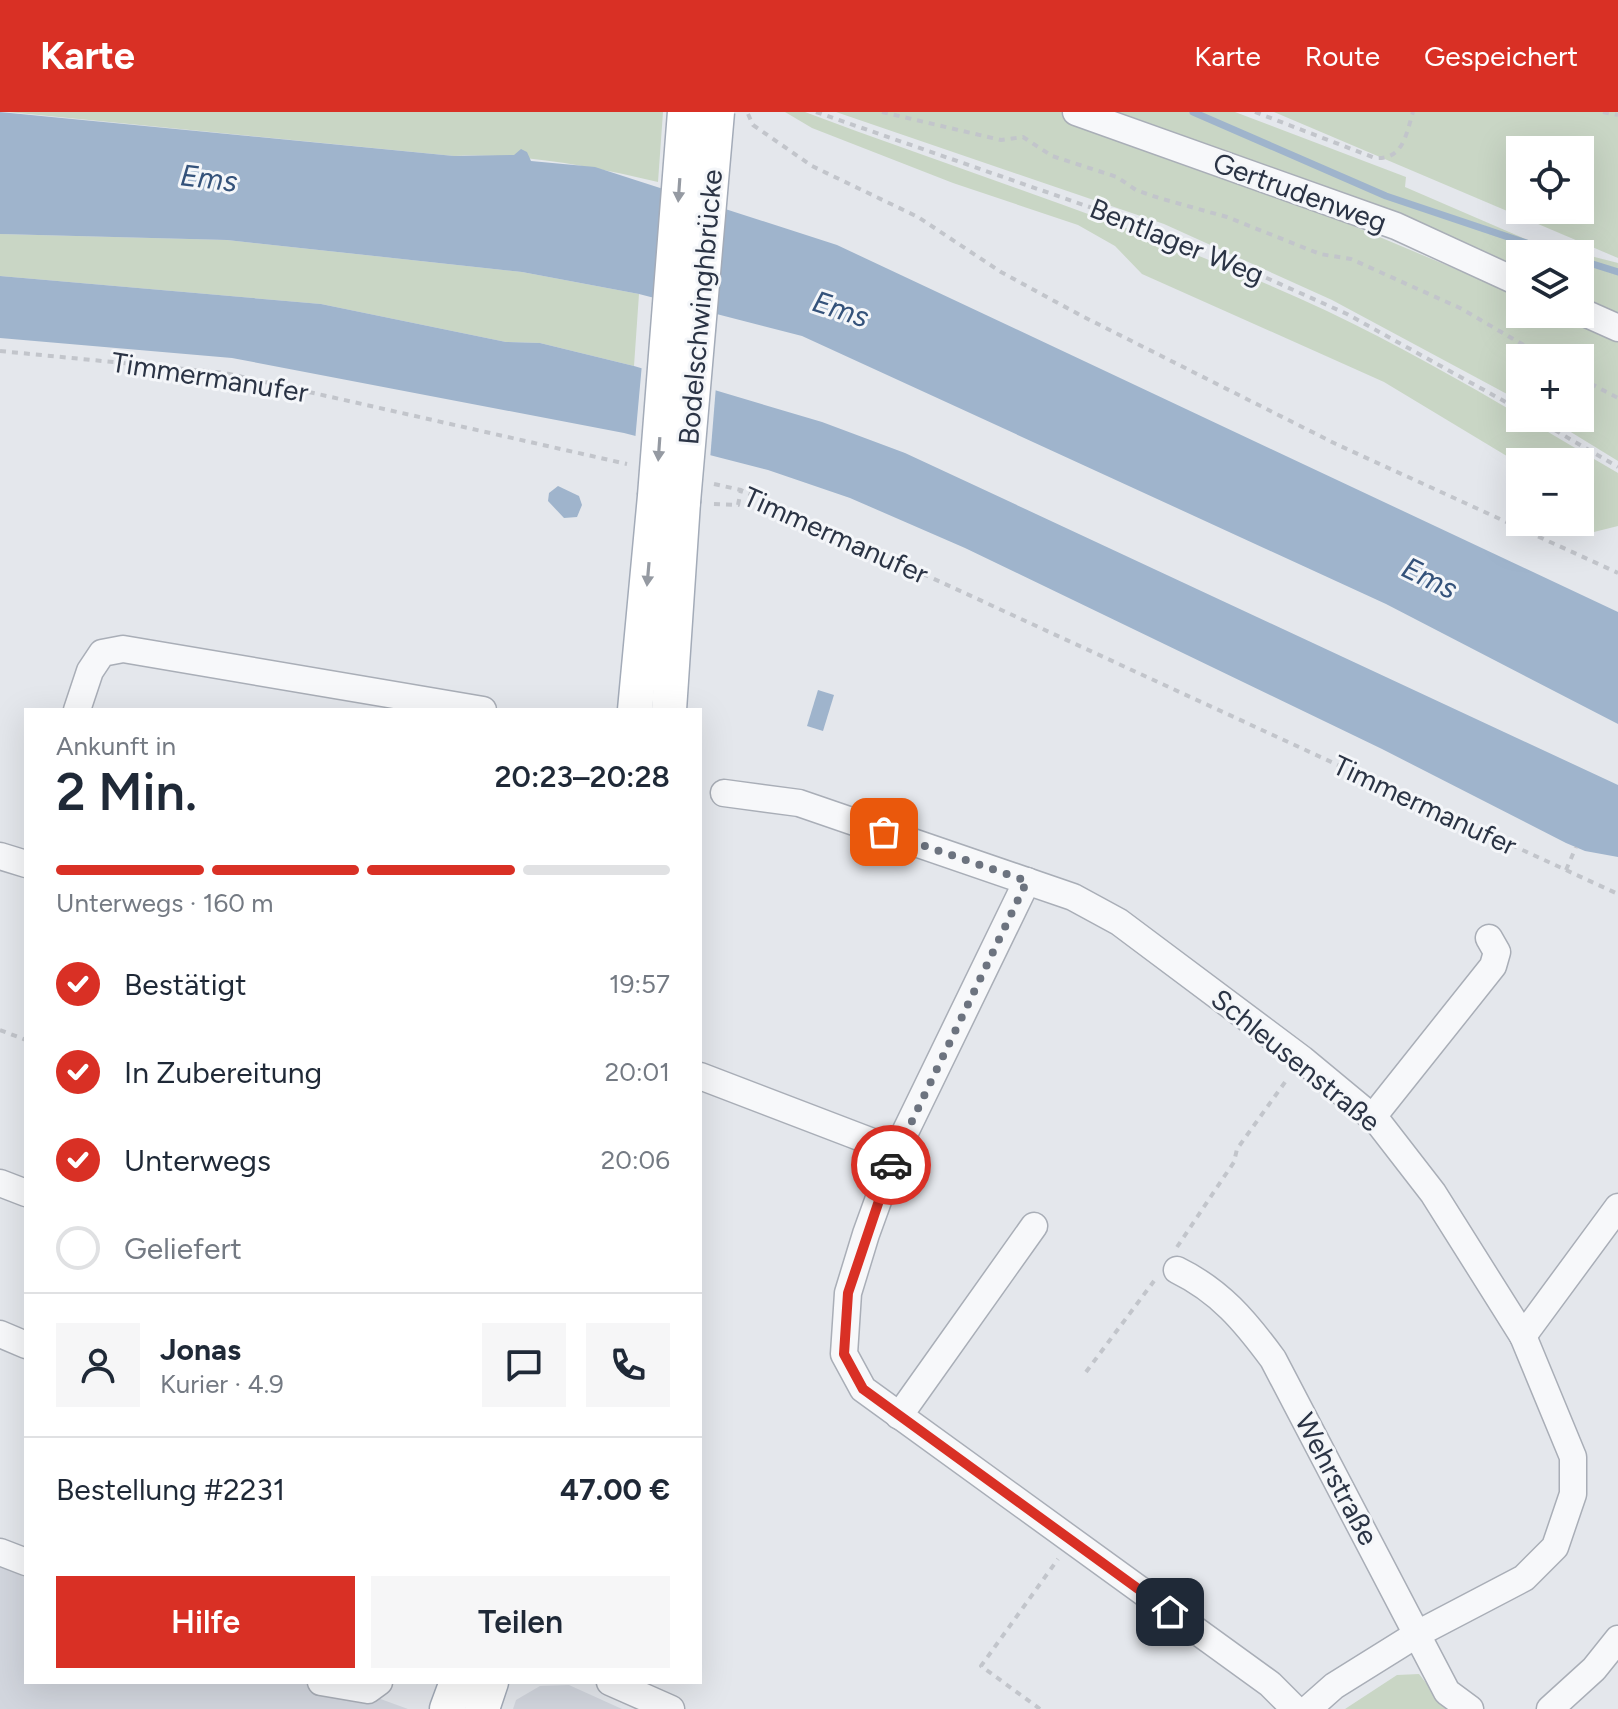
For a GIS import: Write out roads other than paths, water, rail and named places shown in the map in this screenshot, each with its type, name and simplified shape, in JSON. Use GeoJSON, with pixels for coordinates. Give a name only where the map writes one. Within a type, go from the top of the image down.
{"type":"FeatureCollection","features":[{"type":"Feature","properties":{"kind":"main road","name":"Bodelschwinghbrücke"},"geometry":{"type":"LineString","coordinates":[[684,504],[685,112]]}},
{"type":"Feature","properties":{"kind":"main road","name":"Bodelschwinghbrücke"},"geometry":{"type":"LineString","coordinates":[[684,504],[717,112]]}},
{"type":"Feature","properties":{"kind":"main road"},"geometry":{"type":"LineString","coordinates":[[635,708],[684,504]]}},
{"type":"Feature","properties":{"kind":"main road"},"geometry":{"type":"LineString","coordinates":[[669,708],[684,504]]}},
{"type":"Feature","properties":{"kind":"main road"},"geometry":{"type":"LineString","coordinates":[[447,1709],[456,1684]]}},
{"type":"Feature","properties":{"kind":"street","name":"Gertrudenweg"},"geometry":{"type":"LineString","coordinates":[[1076,112],[1396,226],[1506,277]]}},
{"type":"Feature","properties":{"kind":"street"},"geometry":{"type":"LineString","coordinates":[[1594,317],[1618,328]]}},
{"type":"Feature","properties":{"kind":"street"},"geometry":{"type":"LineString","coordinates":[[78,708],[90,671],[102,653],[123,649],[471,708]]}},
{"type":"Feature","properties":{"kind":"street","name":"Schleusenstraße"},"geometry":{"type":"LineString","coordinates":[[724,793],[799,803],[1073,897],[1119,922],[1302,1059],[1372,1118],[1433,1193],[1523,1336],[1573,1457],[1573,1494],[1555,1547],[1524,1578],[1419,1633],[1334,1686],[1308,1709]]}},
{"type":"Feature","properties":{"kind":"street"},"geometry":{"type":"LineString","coordinates":[[0,856],[24,863]]}},
{"type":"Feature","properties":{"kind":"street"},"geometry":{"type":"LineString","coordinates":[[1027,881],[896,1151],[848,1293],[844,1354],[863,1389],[1270,1684],[1295,1709]]}},
{"type":"Feature","properties":{"kind":"street"},"geometry":{"type":"LineString","coordinates":[[1372,1118],[1493,966],[1497,952],[1489,938]]}},
{"type":"Feature","properties":{"kind":"street"},"geometry":{"type":"LineString","coordinates":[[702,1077],[896,1151]]}},
{"type":"Feature","properties":{"kind":"street"},"geometry":{"type":"LineString","coordinates":[[0,1183],[24,1192]]}},
{"type":"Feature","properties":{"kind":"street"},"geometry":{"type":"LineString","coordinates":[[1523,1336],[1618,1207]]}},
{"type":"Feature","properties":{"kind":"street"},"geometry":{"type":"LineString","coordinates":[[899,1416],[1034,1226]]}},
{"type":"Feature","properties":{"kind":"street","name":"Wehrstraße"},"geometry":{"type":"LineString","coordinates":[[1177,1270],[1208,1285],[1243,1319],[1273,1359],[1419,1633],[1447,1692],[1470,1709]]}},
{"type":"Feature","properties":{"kind":"street"},"geometry":{"type":"LineString","coordinates":[[0,1334],[24,1344]]}},
{"type":"Feature","properties":{"kind":"street"},"geometry":{"type":"LineString","coordinates":[[0,1552],[24,1561]]}},
{"type":"Feature","properties":{"kind":"street"},"geometry":{"type":"LineString","coordinates":[[1550,1709],[1594,1669],[1618,1639]]}},
{"type":"Feature","properties":{"kind":"street"},"geometry":{"type":"LineString","coordinates":[[333,1684],[368,1690],[376,1684]]}},
{"type":"Feature","properties":{"kind":"street"},"geometry":{"type":"LineString","coordinates":[[615,1684],[671,1709]]}},
{"type":"Feature","properties":{"kind":"water","name":"Ems"},"geometry":{"type":"Polygon","coordinates":[[[0,112],[454,156],[514,155],[521,149],[527,152],[531,161],[595,167],[837,245],[1618,612],[1618,724],[1386,604],[802,336],[639,294],[522,272],[227,240],[0,234],[0,112]]]}},
{"type":"Feature","properties":{"kind":"water"},"geometry":{"type":"Polygon","coordinates":[[[0,276],[321,304],[506,342],[540,343],[634,366],[822,422],[905,453],[1618,785],[1618,857],[1585,851],[1566,843],[1382,749],[965,548],[850,498],[768,470],[624,433],[232,358],[0,338],[0,276]]]}},
{"type":"Feature","properties":{"kind":"water"},"geometry":{"type":"Polygon","coordinates":[[[558,486],[579,496],[582,505],[577,517],[564,518],[548,501],[549,493],[558,486]]]}},
{"type":"Feature","properties":{"kind":"water"},"geometry":{"type":"Polygon","coordinates":[[[818,690],[834,695],[823,731],[807,726],[818,690]]]}},
{"type":"Feature","properties":{"kind":"waterway"},"geometry":{"type":"LineString","coordinates":[[1193,112],[1386,196],[1517,240]]}},
{"type":"Feature","properties":{"kind":"waterway"},"geometry":{"type":"LineString","coordinates":[[1594,264],[1618,272]]}}]}
